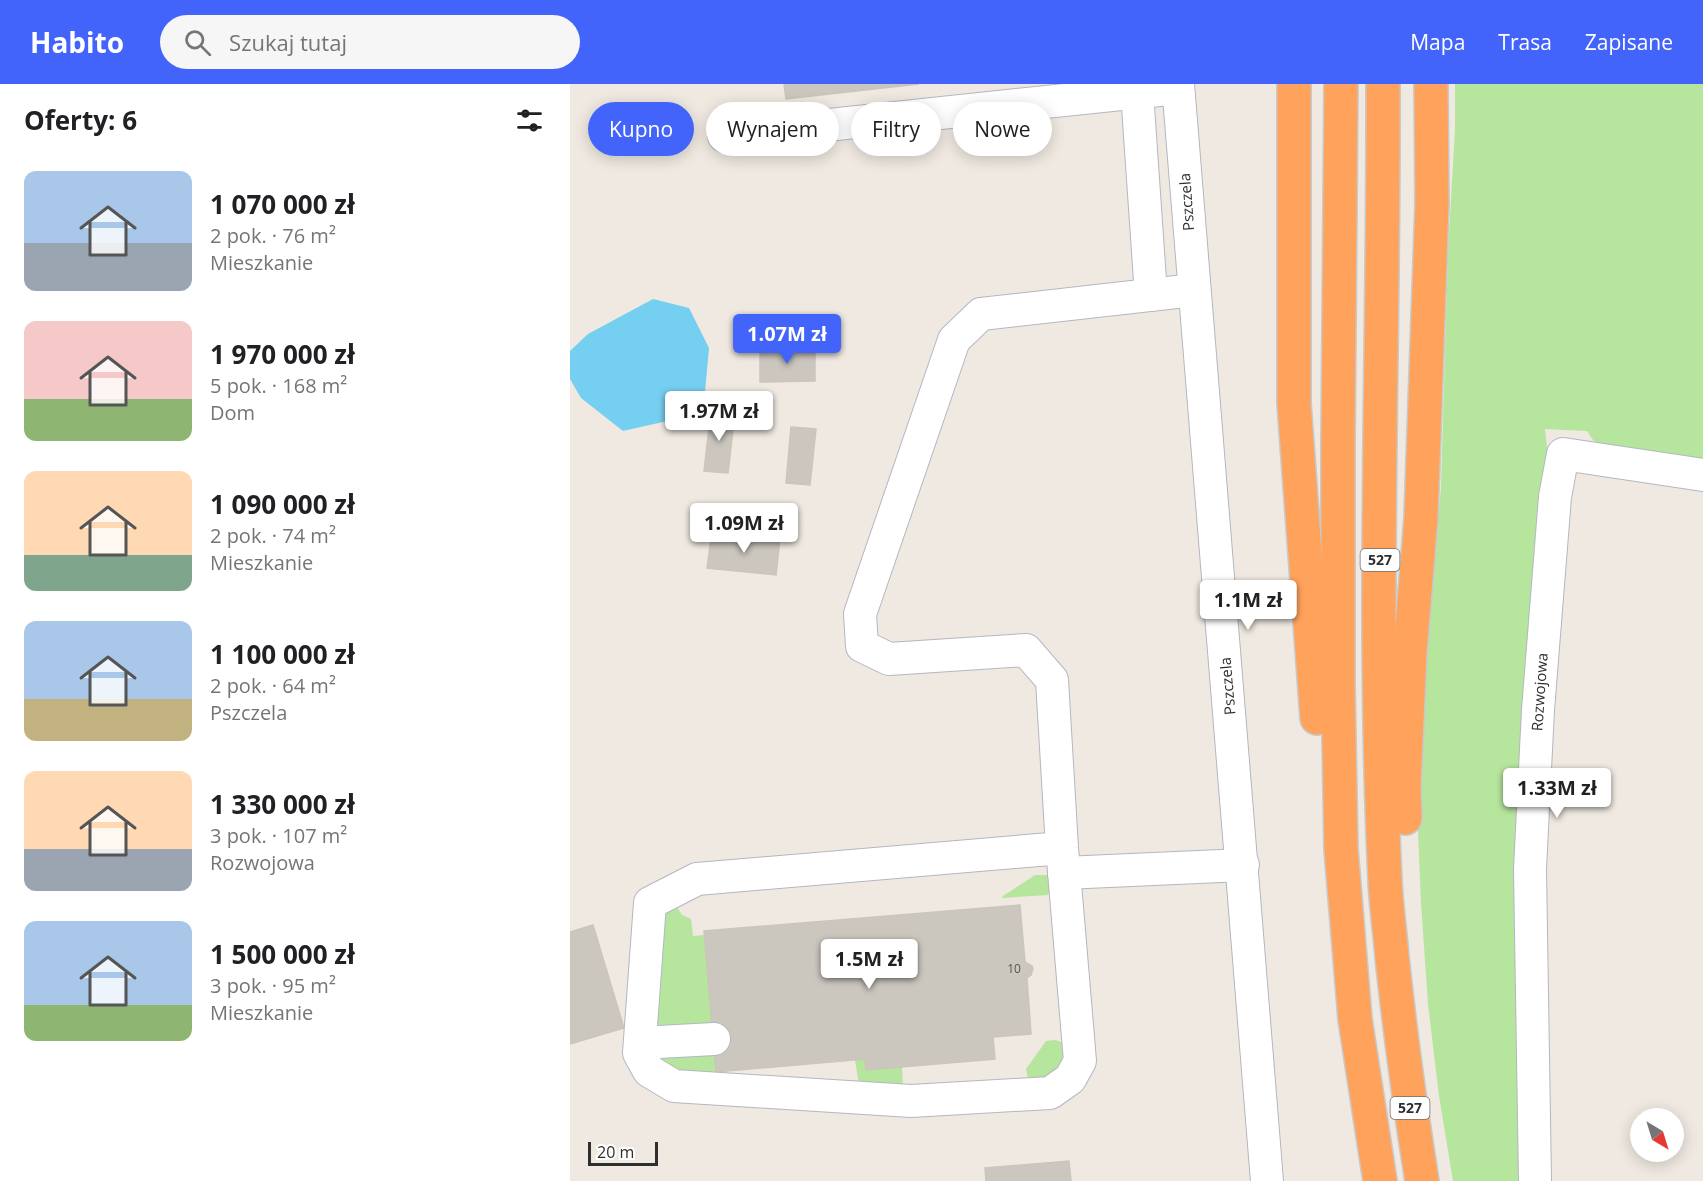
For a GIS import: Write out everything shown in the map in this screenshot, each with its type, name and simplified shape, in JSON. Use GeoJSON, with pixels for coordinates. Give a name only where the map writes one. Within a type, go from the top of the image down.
{"type":"FeatureCollection","features":[{"type":"Feature","properties":{"kind":"highway"},"geometry":{"type":"LineString","coordinates":[[1294,84],[1294,403],[1320,761],[1341,849]]}},
{"type":"Feature","properties":{"kind":"highway","name":"527"},"geometry":{"type":"LineString","coordinates":[[1341,84],[1338,682],[1341,849],[1355,1019],[1380,1181]]}},
{"type":"Feature","properties":{"kind":"highway","name":"527"},"geometry":{"type":"LineString","coordinates":[[1383,84],[1380,709],[1385,882],[1400,1036],[1422,1181]]}},
{"type":"Feature","properties":{"kind":"highway"},"geometry":{"type":"LineString","coordinates":[[1400,1036],[1409,930],[1404,788],[1424,448],[1432,203],[1431,84]]}},
{"type":"Feature","properties":{"kind":"street"},"geometry":{"type":"LineString","coordinates":[[839,124],[1137,93],[1178,86]]}},
{"type":"Feature","properties":{"kind":"street","name":"Pszczela"},"geometry":{"type":"LineString","coordinates":[[1178,86],[1267,1181]]}},
{"type":"Feature","properties":{"kind":"street"},"geometry":{"type":"LineString","coordinates":[[1137,93],[1151,295]]}},
{"type":"Feature","properties":{"kind":"street"},"geometry":{"type":"LineString","coordinates":[[1194,290],[981,314],[954,340],[860,614],[862,646],[889,659],[1026,650],[1052,680],[1063,861],[1080,1061],[1070,1079],[1050,1093],[911,1101],[674,1086],[649,1071],[639,1053],[650,903],[697,879],[1063,861],[1243,865]]}},
{"type":"Feature","properties":{"kind":"street","name":"Rozwojowa"},"geometry":{"type":"LineString","coordinates":[[1535,1181],[1530,869],[1539,698],[1556,497],[1563,454],[1703,475]]}},
{"type":"Feature","properties":{"kind":"street"},"geometry":{"type":"LineString","coordinates":[[640,1043],[714,1039]]}},
{"type":"Feature","properties":{"kind":"green space"},"geometry":{"type":"Polygon","coordinates":[[[1455,84],[1703,84],[1703,461],[1602,446],[1593,440],[1587,431],[1545,429],[1548,456],[1528,1181],[1453,1181],[1439,1096],[1428,1004],[1421,903],[1418,748],[1441,487],[1455,84]]]}},
{"type":"Feature","properties":{"kind":"green space"},"geometry":{"type":"Polygon","coordinates":[[[1035,875],[1049,875],[1052,890],[1048,895],[1002,898],[1003,896],[1035,875]]]}},
{"type":"Feature","properties":{"kind":"green space"},"geometry":{"type":"Polygon","coordinates":[[[668,907],[677,907],[682,915],[691,919],[693,936],[705,935],[713,1027],[664,1031],[654,1024],[661,917],[668,907]]]}},
{"type":"Feature","properties":{"kind":"green space"},"geometry":{"type":"Polygon","coordinates":[[[1055,1040],[1064,1046],[1064,1063],[1039,1082],[1029,1084],[1026,1069],[1046,1041],[1055,1040]]]}},
{"type":"Feature","properties":{"kind":"green space"},"geometry":{"type":"Polygon","coordinates":[[[714,1048],[716,1072],[713,1081],[668,1074],[663,1065],[663,1058],[667,1052],[714,1048]]]}},
{"type":"Feature","properties":{"kind":"green space"},"geometry":{"type":"Polygon","coordinates":[[[865,1059],[902,1067],[903,1090],[860,1091],[855,1060],[865,1059]]]}},
{"type":"Feature","properties":{"kind":"water"},"geometry":{"type":"Polygon","coordinates":[[[653,299],[689,308],[709,348],[705,392],[685,417],[623,431],[581,398],[570,379],[570,351],[588,334],[653,299]]]}},
{"type":"Feature","properties":{"kind":"building"},"geometry":{"type":"Polygon","coordinates":[[[784,84],[919,84],[786,99],[784,84]]]}},
{"type":"Feature","properties":{"kind":"building"},"geometry":{"type":"Polygon","coordinates":[[[760,348],[815,348],[815,381],[760,382],[760,348]]]}},
{"type":"Feature","properties":{"kind":"building"},"geometry":{"type":"Polygon","coordinates":[[[711,410],[735,413],[728,473],[704,471],[711,410]]]}},
{"type":"Feature","properties":{"kind":"building"},"geometry":{"type":"Polygon","coordinates":[[[791,427],[816,429],[810,485],[786,483],[791,427]]]}},
{"type":"Feature","properties":{"kind":"building"},"geometry":{"type":"Polygon","coordinates":[[[712,532],[780,539],[776,575],[707,568],[712,532]]]}},
{"type":"Feature","properties":{"kind":"building"},"geometry":{"type":"Polygon","coordinates":[[[1020,905],[1025,962],[1033,969],[1027,978],[1031,1034],[993,1037],[995,1059],[866,1070],[865,1059],[716,1072],[704,931],[1020,905]]]}},
{"type":"Feature","properties":{"kind":"building"},"geometry":{"type":"Polygon","coordinates":[[[593,925],[624,1028],[570,1044],[570,932],[593,925]]]}},
{"type":"Feature","properties":{"kind":"building"},"geometry":{"type":"Polygon","coordinates":[[[1069,1161],[1071,1181],[986,1181],[985,1168],[1069,1161]]]}}]}
